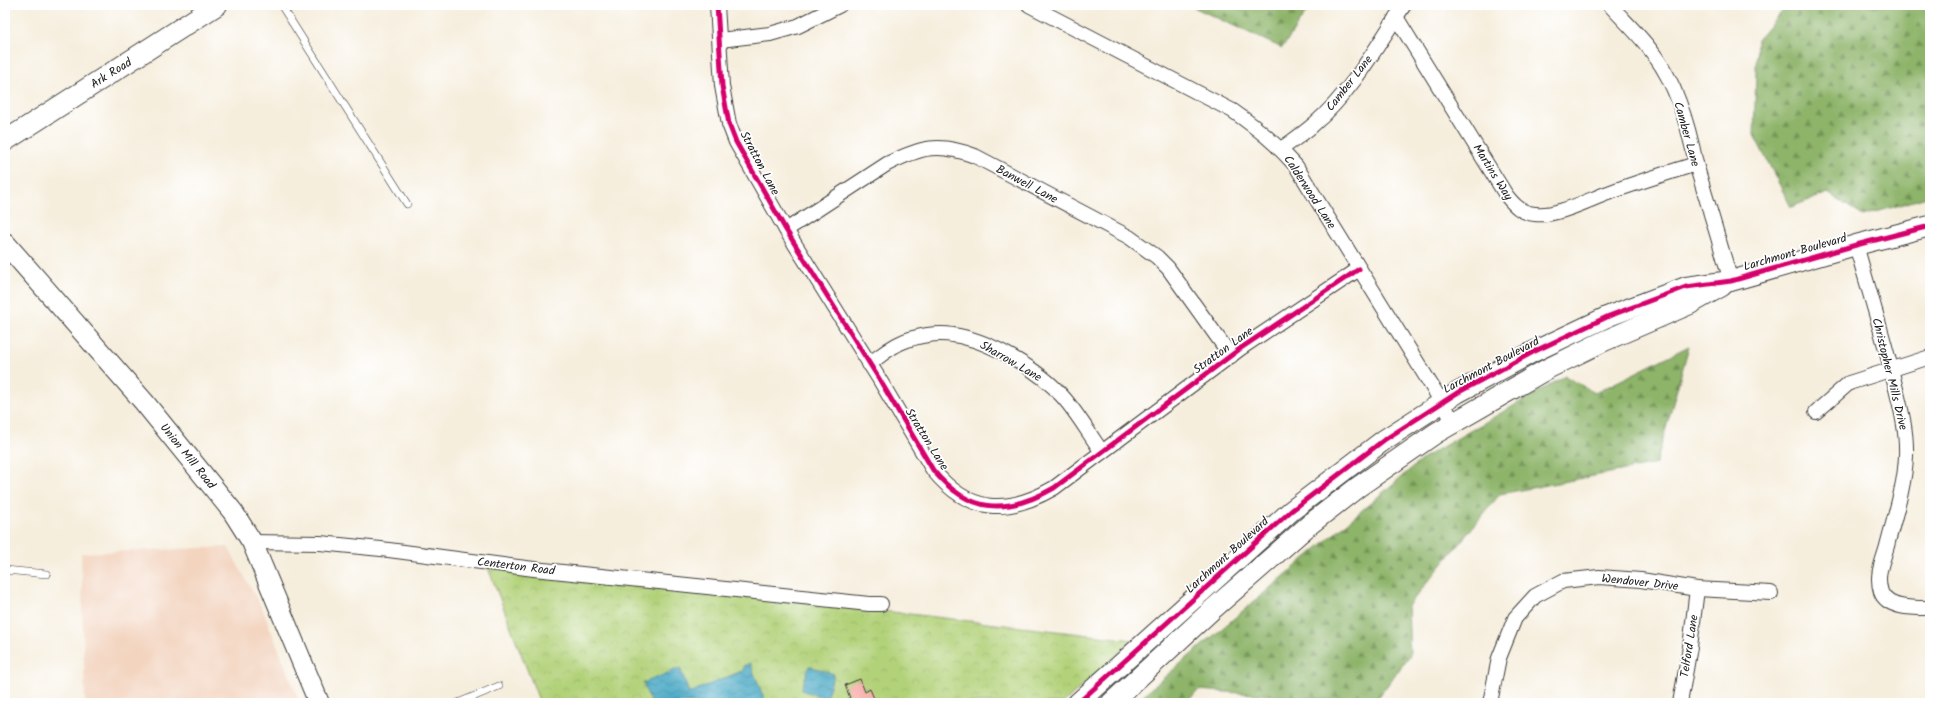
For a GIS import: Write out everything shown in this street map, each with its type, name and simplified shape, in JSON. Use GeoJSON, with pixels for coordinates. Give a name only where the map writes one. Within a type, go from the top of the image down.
{"type":"FeatureCollection","features":[{"type":"Feature","properties":{"kind":"street","name":"Ark Road"},"geometry":{"type":"LineString","coordinates":[[5,141],[217,5]]}},
{"type":"Feature","properties":{"kind":"street","name":"Stratton Lane"},"geometry":{"type":"LineString","coordinates":[[717,5],[722,86],[729,124],[739,148],[786,230],[933,470],[944,484],[958,495],[973,502],[990,506],[1007,505],[1040,496],[1054,488],[1230,356],[1359,269]]}},
{"type":"Feature","properties":{"kind":"street"},"geometry":{"type":"LineString","coordinates":[[720,40],[770,34],[798,26],[840,5]]}},
{"type":"Feature","properties":{"kind":"street","name":"Calderwood Lane"},"geometry":{"type":"LineString","coordinates":[[1029,5],[1233,111],[1260,129],[1281,149],[1296,166],[1454,422]]}},
{"type":"Feature","properties":{"kind":"street","name":"Camber Lane"},"geometry":{"type":"LineString","coordinates":[[1610,5],[1645,44],[1663,70],[1678,99],[1693,146],[1696,164],[1731,281]]}},
{"type":"Feature","properties":{"kind":"street","name":"Camber Lane"},"geometry":{"type":"LineString","coordinates":[[1281,149],[1314,125],[1338,99],[1355,78],[1400,11]]}},
{"type":"Feature","properties":{"kind":"street","name":"Martins Way"},"geometry":{"type":"LineString","coordinates":[[1400,11],[1506,194],[1513,205],[1523,211],[1535,214],[1554,212],[1655,176],[1696,164]]}},
{"type":"Feature","properties":{"kind":"street","name":"Banwell Lane"},"geometry":{"type":"LineString","coordinates":[[786,230],[887,164],[899,158],[912,152],[938,147],[957,150],[975,156],[1129,237],[1144,247],[1168,268],[1230,356]]}},
{"type":"Feature","properties":{"kind":"street","name":"Larchmont Boulevard"},"geometry":{"type":"LineString","coordinates":[[1078,703],[1291,511],[1384,440],[1442,403],[1533,352],[1610,316],[1686,287],[1731,281],[1856,244],[1930,226]]}},
{"type":"Feature","properties":{"kind":"street","name":"Union Mill Road"},"geometry":{"type":"LineString","coordinates":[[5,243],[144,402],[233,512],[252,542],[319,703]]}},
{"type":"Feature","properties":{"kind":"street","name":"Christopher Mills Drive"},"geometry":{"type":"LineString","coordinates":[[1856,244],[1891,368],[1905,427],[1905,470],[1888,544],[1879,572],[1879,583],[1882,594],[1890,602],[1899,606],[1930,608]]}},
{"type":"Feature","properties":{"kind":"street","name":"Larchmont Boulevard"},"geometry":{"type":"LineString","coordinates":[[1111,703],[1202,618],[1309,525],[1374,476],[1454,422],[1547,369],[1604,341],[1690,304],[1731,281]]}},
{"type":"Feature","properties":{"kind":"street","name":"Sharrow Lane"},"geometry":{"type":"LineString","coordinates":[[869,364],[899,344],[920,337],[952,334],[973,339],[994,348],[1045,380],[1063,396],[1102,452]]}},
{"type":"Feature","properties":{"kind":"street"},"geometry":{"type":"LineString","coordinates":[[1816,412],[1849,382],[1891,368],[1930,358]]}},
{"type":"Feature","properties":{"kind":"street","name":"Centerton Road"},"geometry":{"type":"LineString","coordinates":[[252,542],[320,543],[381,549],[534,569],[869,604],[881,604]]}},
{"type":"Feature","properties":{"kind":"street","name":"Wendover Drive"},"geometry":{"type":"LineString","coordinates":[[1490,703],[1499,658],[1515,618],[1535,596],[1563,581],[1599,577],[1641,580],[1697,589],[1771,593]]}},
{"type":"Feature","properties":{"kind":"street","name":"Telford Lane"},"geometry":{"type":"LineString","coordinates":[[1680,703],[1690,647],[1697,589]]}},
{"type":"Feature","properties":{"kind":"lane"},"geometry":{"type":"LineString","coordinates":[[281,5],[407,204]]}},
{"type":"Feature","properties":{"kind":"lane"},"geometry":{"type":"LineString","coordinates":[[5,570],[47,574]]}},
{"type":"Feature","properties":{"kind":"lane"},"geometry":{"type":"LineString","coordinates":[[458,703],[500,686]]}},
{"type":"Feature","properties":{"kind":"shaded area"},"geometry":{"type":"Polygon","coordinates":[[[228,547],[263,610],[300,703],[85,703],[81,553],[228,547]]]}},
{"type":"Feature","properties":{"kind":"green space"},"geometry":{"type":"Polygon","coordinates":[[[1189,5],[1311,5],[1282,48],[1189,5]]]}},
{"type":"Feature","properties":{"kind":"green space"},"geometry":{"type":"Polygon","coordinates":[[[1788,5],[1930,5],[1930,196],[1863,216],[1828,193],[1791,207],[1754,135],[1757,40],[1788,5]]]}},
{"type":"Feature","properties":{"kind":"green space"},"geometry":{"type":"Polygon","coordinates":[[[1689,346],[1656,464],[1500,494],[1408,606],[1410,655],[1374,703],[1199,690],[1185,703],[1134,703],[1425,457],[1565,376],[1595,393],[1689,346]]]}},
{"type":"Feature","properties":{"kind":"green space"},"geometry":{"type":"Polygon","coordinates":[[[487,565],[1133,640],[1063,703],[540,703],[487,565]]]}},
{"type":"Feature","properties":{"kind":"water"},"geometry":{"type":"Polygon","coordinates":[[[750,663],[766,703],[651,703],[643,683],[680,668],[689,693],[744,670],[743,666],[750,663]]]}},
{"type":"Feature","properties":{"kind":"water"},"geometry":{"type":"Polygon","coordinates":[[[809,666],[834,674],[826,698],[801,690],[809,666]]]}},
{"type":"Feature","properties":{"kind":"building"},"geometry":{"type":"Polygon","coordinates":[[[860,679],[865,692],[870,689],[876,703],[838,703],[850,698],[845,685],[860,679]]]}},
{"type":"Feature","properties":{"kind":"cycle path"},"geometry":{"type":"LineString","coordinates":[[717,5],[722,86],[729,124],[736,142],[786,230],[878,377],[933,470],[947,485],[960,495],[975,502],[989,506],[1005,506],[1037,497],[1054,488],[1241,348],[1359,269]]}},
{"type":"Feature","properties":{"kind":"cycle path"},"geometry":{"type":"LineString","coordinates":[[1078,703],[1291,511],[1384,440],[1457,393],[1533,352],[1609,316],[1686,287],[1731,281],[1856,245],[1930,226]]}}]}
